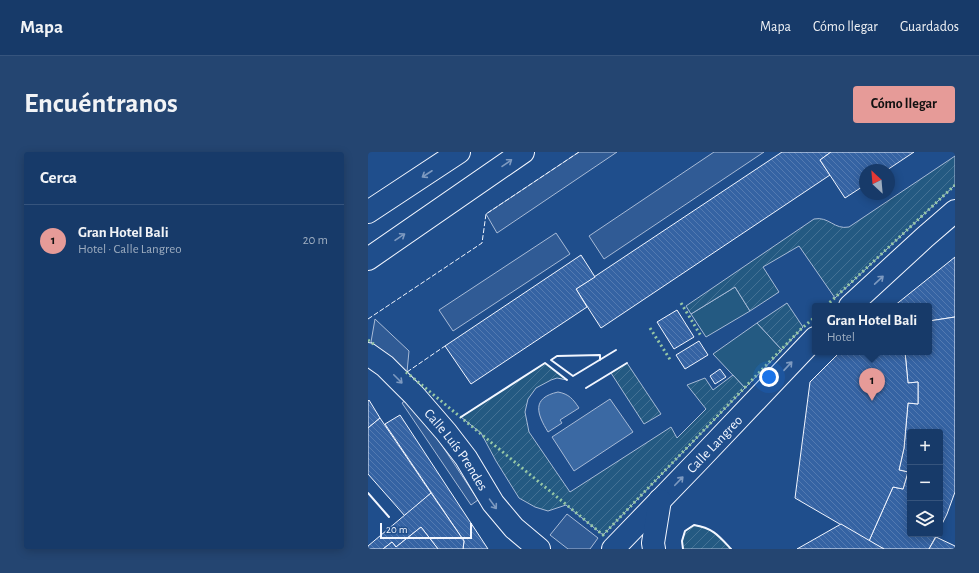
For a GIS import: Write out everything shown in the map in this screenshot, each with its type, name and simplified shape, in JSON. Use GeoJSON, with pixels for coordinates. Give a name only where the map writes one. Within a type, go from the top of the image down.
{"type":"FeatureCollection","features":[{"type":"Feature","properties":{"kind":"street"},"geometry":{"type":"LineString","coordinates":[[368,212],[459,152]]}},
{"type":"Feature","properties":{"kind":"street"},"geometry":{"type":"LineString","coordinates":[[368,259],[523,152]]}},
{"type":"Feature","properties":{"kind":"street"},"geometry":{"type":"LineString","coordinates":[[853,303],[955,211]]}},
{"type":"Feature","properties":{"kind":"street","name":"Calle Langreo"},"geometry":{"type":"LineString","coordinates":[[613,549],[812,341]]}},
{"type":"Feature","properties":{"kind":"street","name":"Calle Luís Prendes"},"geometry":{"type":"LineString","coordinates":[[368,354],[385,366],[414,395],[466,458],[492,504],[514,528],[539,549]]}},
{"type":"Feature","properties":{"kind":"street"},"geometry":{"type":"LineString","coordinates":[[654,549],[653,543],[660,500]]}},
{"type":"Feature","properties":{"kind":"shaded area"},"geometry":{"type":"Polygon","coordinates":[[[579,152],[617,152],[497,233],[486,214],[579,152]]]}},
{"type":"Feature","properties":{"kind":"shaded area"},"geometry":{"type":"Polygon","coordinates":[[[714,152],[764,152],[604,259],[589,236],[714,152]]]}},
{"type":"Feature","properties":{"kind":"shaded area"},"geometry":{"type":"Polygon","coordinates":[[[955,156],[955,185],[835,298],[799,246],[763,267],[779,292],[750,311],[735,287],[691,314],[686,306],[814,219],[824,219],[839,227],[849,227],[889,200],[895,200],[895,196],[955,156]]]}},
{"type":"Feature","properties":{"kind":"shaded area"},"geometry":{"type":"Polygon","coordinates":[[[556,233],[570,254],[453,331],[439,310],[556,233]]]}},
{"type":"Feature","properties":{"kind":"shaded area"},"geometry":{"type":"Polygon","coordinates":[[[735,287],[750,311],[706,337],[691,314],[735,287]]]}},
{"type":"Feature","properties":{"kind":"shaded area"},"geometry":{"type":"Polygon","coordinates":[[[787,303],[803,327],[782,350],[757,323],[787,303]]]}},
{"type":"Feature","properties":{"kind":"shaded area"},"geometry":{"type":"Polygon","coordinates":[[[375,319],[409,351],[407,372],[371,342],[375,319]]]}},
{"type":"Feature","properties":{"kind":"shaded area"},"geometry":{"type":"Polygon","coordinates":[[[757,323],[782,350],[745,388],[713,354],[757,323]]]}},
{"type":"Feature","properties":{"kind":"shaded area"},"geometry":{"type":"Polygon","coordinates":[[[545,363],[567,380],[557,378],[536,388],[528,399],[525,412],[529,432],[570,492],[671,427],[677,438],[706,409],[687,385],[705,378],[713,390],[733,375],[745,388],[603,535],[566,505],[548,511],[535,507],[519,498],[481,433],[461,417],[545,363]]]}},
{"type":"Feature","properties":{"kind":"shaded area"},"geometry":{"type":"Polygon","coordinates":[[[627,363],[661,414],[644,424],[611,373],[627,363]]]}},
{"type":"Feature","properties":{"kind":"shaded area"},"geometry":{"type":"Polygon","coordinates":[[[558,392],[570,397],[579,408],[560,420],[562,423],[548,432],[539,413],[540,403],[544,398],[558,392]]]}},
{"type":"Feature","properties":{"kind":"shaded area"},"geometry":{"type":"Polygon","coordinates":[[[410,397],[478,500],[471,505],[402,403],[410,397]]]}},
{"type":"Feature","properties":{"kind":"shaded area"},"geometry":{"type":"Polygon","coordinates":[[[610,399],[633,432],[574,471],[552,437],[610,399]]]}},
{"type":"Feature","properties":{"kind":"shaded area"},"geometry":{"type":"Polygon","coordinates":[[[567,514],[598,538],[590,549],[568,549],[550,535],[567,514]]]}},
{"type":"Feature","properties":{"kind":"shaded area"},"geometry":{"type":"Polygon","coordinates":[[[694,525],[711,530],[731,549],[683,549],[682,541],[685,531],[694,525]]]}},
{"type":"Feature","properties":{"kind":"building"},"geometry":{"type":"Polygon","coordinates":[[[782,152],[831,152],[820,160],[830,175],[601,328],[576,289],[782,152]]]}},
{"type":"Feature","properties":{"kind":"building"},"geometry":{"type":"Polygon","coordinates":[[[831,152],[914,152],[895,165],[859,164],[859,189],[845,198],[820,160],[831,152]]]}},
{"type":"Feature","properties":{"kind":"building"},"geometry":{"type":"Polygon","coordinates":[[[581,255],[595,277],[576,289],[587,307],[471,384],[445,346],[581,255]]]}},
{"type":"Feature","properties":{"kind":"building"},"geometry":{"type":"Polygon","coordinates":[[[955,257],[955,317],[932,321],[932,303],[898,303],[955,257]]]}},
{"type":"Feature","properties":{"kind":"building"},"geometry":{"type":"Polygon","coordinates":[[[677,310],[694,337],[674,349],[657,322],[677,310]]]}},
{"type":"Feature","properties":{"kind":"building"},"geometry":{"type":"Polygon","coordinates":[[[955,317],[955,492],[943,522],[943,429],[907,429],[907,472],[899,470],[904,448],[908,403],[918,404],[918,382],[908,383],[905,355],[932,355],[932,321],[955,317]]]}},
{"type":"Feature","properties":{"kind":"building"},"geometry":{"type":"Polygon","coordinates":[[[699,341],[708,355],[685,369],[676,355],[699,341]]]}},
{"type":"Feature","properties":{"kind":"building"},"geometry":{"type":"Polygon","coordinates":[[[837,355],[905,355],[908,383],[918,382],[918,404],[908,403],[904,448],[899,470],[907,472],[907,475],[903,489],[893,487],[869,541],[795,498],[810,382],[837,355]]]}},
{"type":"Feature","properties":{"kind":"building"},"geometry":{"type":"Polygon","coordinates":[[[720,369],[726,377],[715,384],[710,376],[720,369]]]}},
{"type":"Feature","properties":{"kind":"building"},"geometry":{"type":"Polygon","coordinates":[[[369,400],[380,418],[368,428],[368,401],[369,400]]]}},
{"type":"Feature","properties":{"kind":"building"},"geometry":{"type":"Polygon","coordinates":[[[400,415],[488,549],[463,549],[464,541],[385,424],[400,415]]]}},
{"type":"Feature","properties":{"kind":"building"},"geometry":{"type":"Polygon","coordinates":[[[380,418],[431,493],[405,516],[368,474],[368,428],[380,418]]]}},
{"type":"Feature","properties":{"kind":"building"},"geometry":{"type":"Polygon","coordinates":[[[907,475],[907,537],[935,537],[929,549],[884,549],[869,541],[893,487],[903,489],[907,475]]]}},
{"type":"Feature","properties":{"kind":"building"},"geometry":{"type":"Polygon","coordinates":[[[431,493],[464,541],[463,549],[438,549],[421,527],[396,547],[392,542],[383,549],[368,549],[368,546],[431,493]]]}},
{"type":"Feature","properties":{"kind":"building"},"geometry":{"type":"Polygon","coordinates":[[[841,524],[884,549],[797,549],[841,524]]]}},
{"type":"Feature","properties":{"kind":"building"},"geometry":{"type":"Polygon","coordinates":[[[421,527],[438,549],[383,549],[392,542],[396,547],[421,527]]]}},
{"type":"Feature","properties":{"kind":"building"},"geometry":{"type":"Polygon","coordinates":[[[936,537],[955,546],[955,549],[929,549],[936,537]]]}},
{"type":"Feature","properties":{"kind":"hedge"},"geometry":{"type":"LineString","coordinates":[[829,303],[955,185]]}},
{"type":"Feature","properties":{"kind":"hedge"},"geometry":{"type":"LineString","coordinates":[[681,303],[701,336]]}},
{"type":"Feature","properties":{"kind":"hedge"},"geometry":{"type":"LineString","coordinates":[[406,372],[603,535],[800,330],[812,320]]}},
{"type":"Feature","properties":{"kind":"hedge"},"geometry":{"type":"LineString","coordinates":[[650,328],[671,361]]}},
{"type":"Feature","properties":{"kind":"hedge"},"geometry":{"type":"LineString","coordinates":[[368,340],[375,345]]}},
{"type":"Feature","properties":{"kind":"fence"},"geometry":{"type":"LineString","coordinates":[[368,319],[482,243],[486,214],[579,152]]}},
{"type":"Feature","properties":{"kind":"fence"},"geometry":{"type":"LineString","coordinates":[[407,372],[445,346]]}},
{"type":"Feature","properties":{"kind":"wall"},"geometry":{"type":"LineString","coordinates":[[600,360],[600,355],[557,356],[551,360],[573,376],[616,350]]}},
{"type":"Feature","properties":{"kind":"wall"},"geometry":{"type":"LineString","coordinates":[[461,417],[545,363],[567,380]]}},
{"type":"Feature","properties":{"kind":"wall"},"geometry":{"type":"LineString","coordinates":[[586,388],[627,363]]}},
{"type":"Feature","properties":{"kind":"wall"},"geometry":{"type":"LineString","coordinates":[[368,493],[389,517]]}},
{"type":"Feature","properties":{"kind":"wall"},"geometry":{"type":"LineString","coordinates":[[683,549],[682,541],[685,531],[694,525],[711,530],[731,549]]}},
{"type":"Feature","properties":{"kind":"place","name":"Gran Hotel Bali"},"geometry":{"type":"Point","coordinates":[872,401]}}]}
